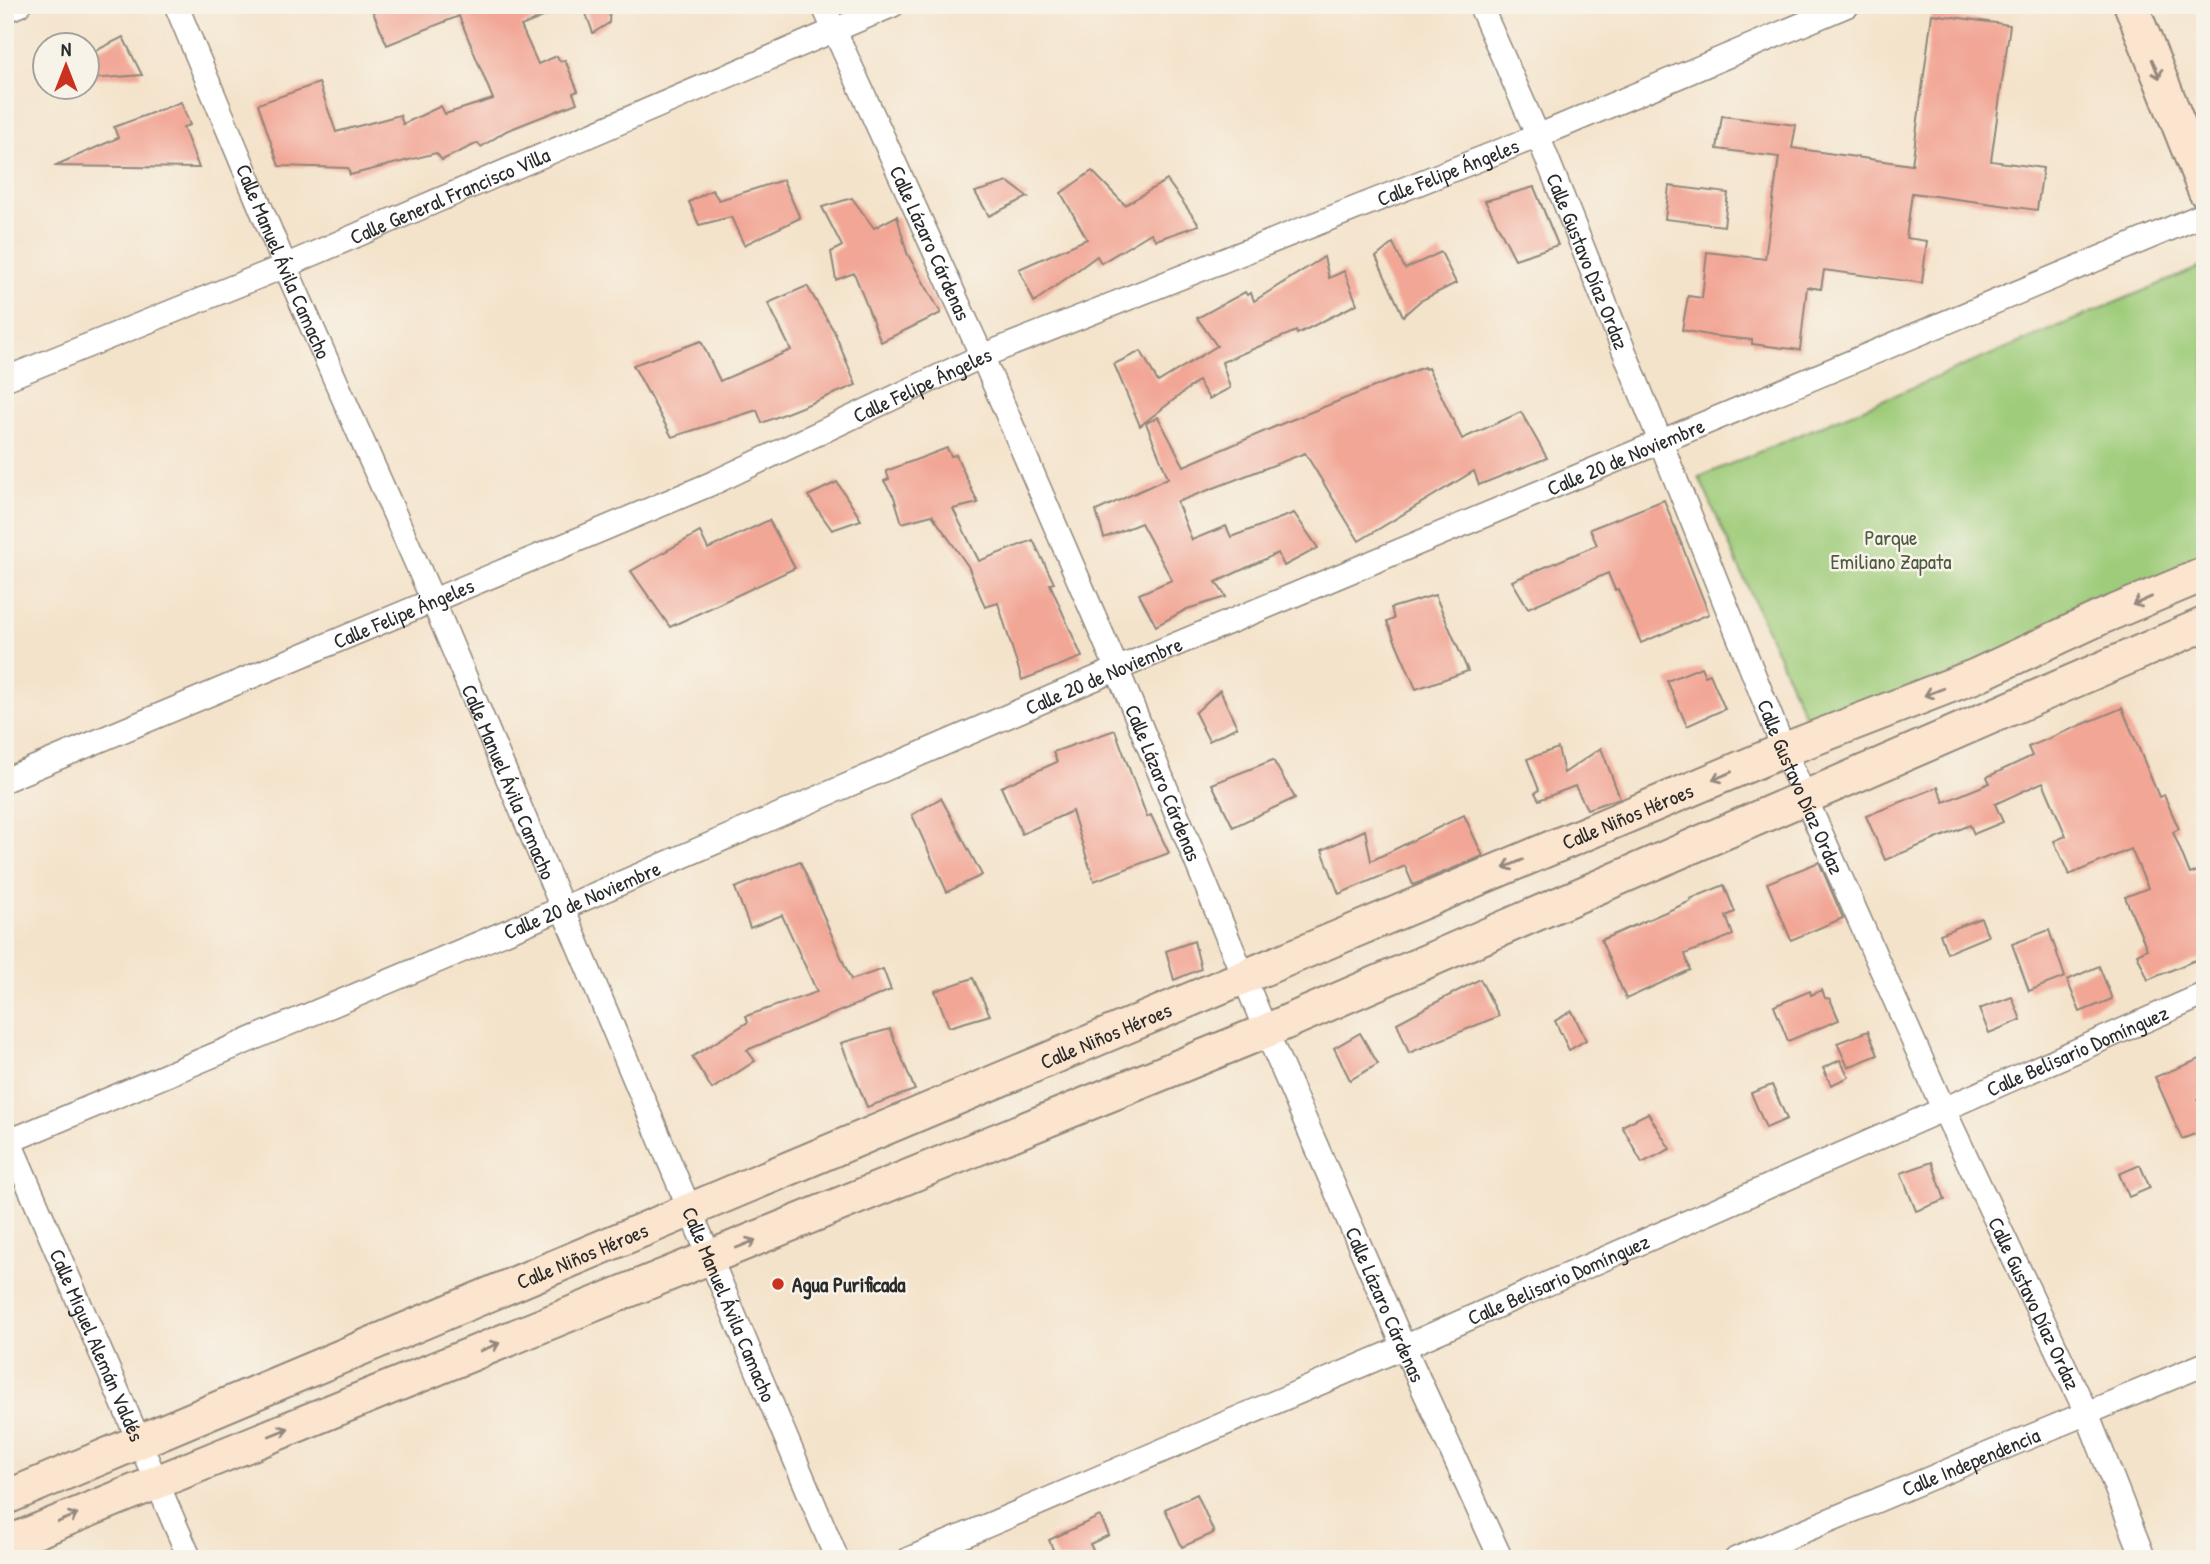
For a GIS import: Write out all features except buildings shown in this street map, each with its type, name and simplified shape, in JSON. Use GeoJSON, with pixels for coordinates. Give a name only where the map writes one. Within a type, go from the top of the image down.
{"type":"FeatureCollection","features":[{"type":"Feature","properties":{"kind":"street"},"geometry":{"type":"LineString","coordinates":[[5,11],[19,5]]}},
{"type":"Feature","properties":{"kind":"street","name":"Calle Manuel Ávila Camacho"},"geometry":{"type":"LineString","coordinates":[[176,5],[285,266],[433,601],[837,1559]]}},
{"type":"Feature","properties":{"kind":"street","name":"Calle Lázaro Cárdenas"},"geometry":{"type":"LineString","coordinates":[[823,5],[982,356],[1117,669],[1266,1031],[1404,1347],[1502,1559]]}},
{"type":"Feature","properties":{"kind":"street","name":"Calle General Francisco Villa"},"geometry":{"type":"LineString","coordinates":[[5,379],[285,266],[892,5]]}},
{"type":"Feature","properties":{"kind":"street","name":"Calle Gustavo Díaz Ordaz"},"geometry":{"type":"LineString","coordinates":[[1480,5],[1538,136],[1784,750],[1942,1108],[2087,1414],[2144,1559]]}},
{"type":"Feature","properties":{"kind":"street","name":"Calle Felipe Ángeles"},"geometry":{"type":"LineString","coordinates":[[5,780],[713,483],[982,356],[1538,136],[1847,5]]}},
{"type":"Feature","properties":{"kind":"street"},"geometry":{"type":"LineString","coordinates":[[2131,5],[2205,191]]}},
{"type":"Feature","properties":{"kind":"street","name":"Calle 20 de Noviembre"},"geometry":{"type":"LineString","coordinates":[[7,1138],[563,908],[1117,669],[2205,214]]}},
{"type":"Feature","properties":{"kind":"street","name":"Calle Niños Héroes"},"geometry":{"type":"LineString","coordinates":[[5,1497],[1784,750],[1975,676],[2102,617],[2205,574]]}},
{"type":"Feature","properties":{"kind":"street"},"geometry":{"type":"LineString","coordinates":[[5,1544],[1266,1031],[2205,624]]}},
{"type":"Feature","properties":{"kind":"street","name":"Calle Belisario Domínguez"},"geometry":{"type":"LineString","coordinates":[[909,1559],[1404,1347],[2205,994]]}},
{"type":"Feature","properties":{"kind":"street","name":"Calle Miguel Alemán Valdés"},"geometry":{"type":"LineString","coordinates":[[7,1138],[190,1559]]}},
{"type":"Feature","properties":{"kind":"street","name":"Calle Independencia"},"geometry":{"type":"LineString","coordinates":[[1735,1559],[2205,1364]]}},
{"type":"Feature","properties":{"kind":"green space","name":"Parque Emiliano Zapata"},"geometry":{"type":"Polygon","coordinates":[[[2205,265],[2205,569],[1813,734],[1699,477],[2205,265]]]}},
{"type":"Feature","properties":{"kind":"place","name":"Agua Purificada"},"geometry":{"type":"Point","coordinates":[778,1284]}}]}
